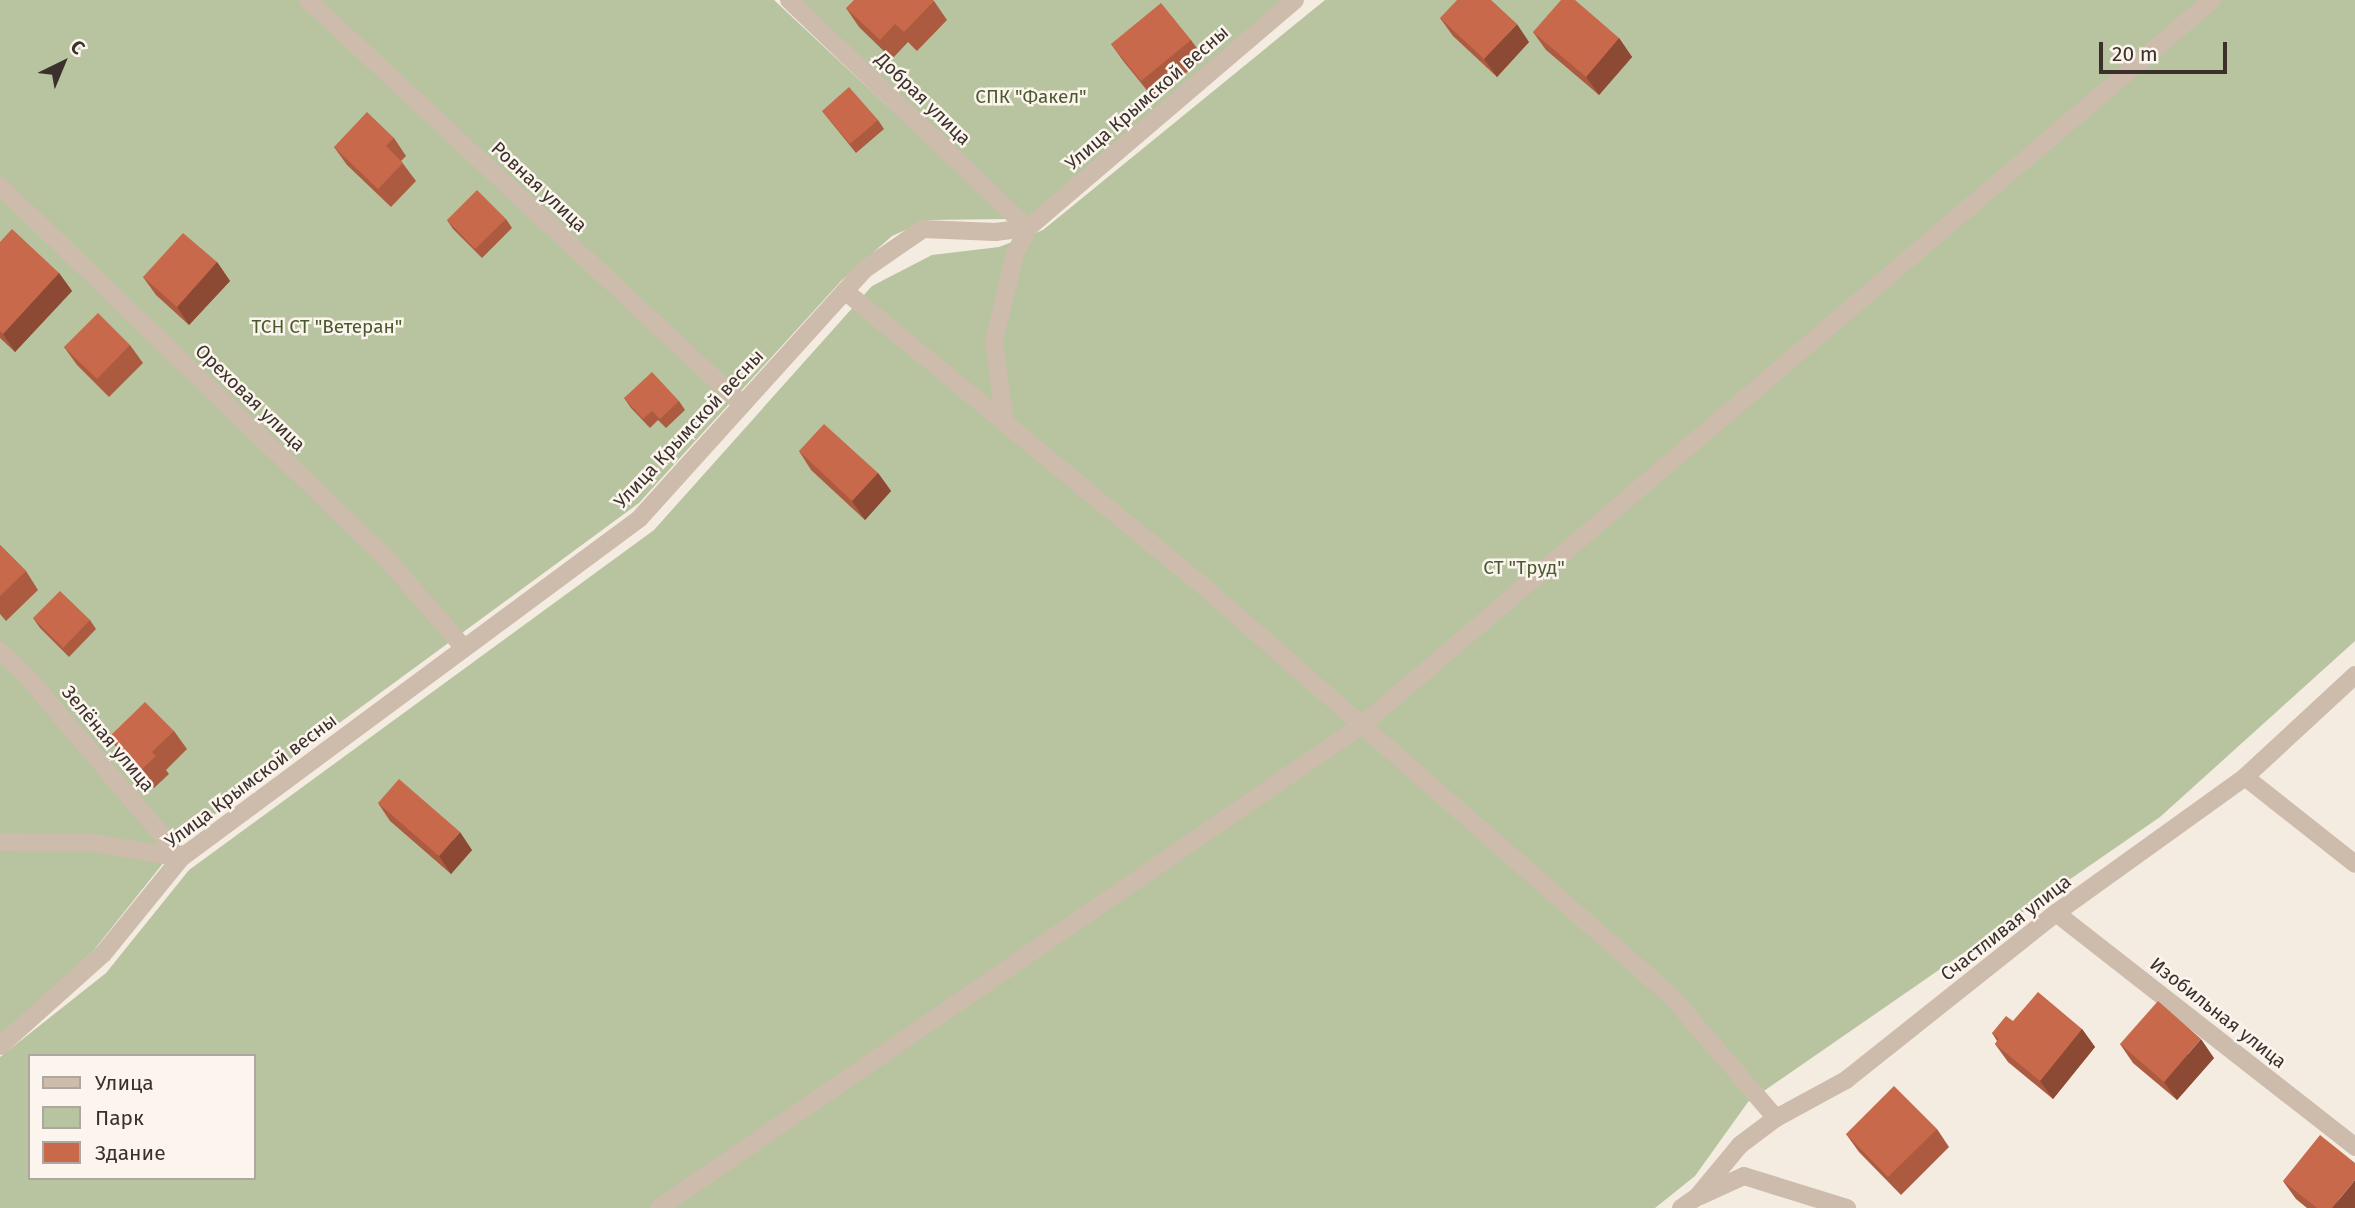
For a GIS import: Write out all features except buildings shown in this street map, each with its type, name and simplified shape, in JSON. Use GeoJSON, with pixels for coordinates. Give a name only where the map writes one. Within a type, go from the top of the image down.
{"type":"FeatureCollection","features":[{"type":"Feature","properties":{"kind":"street","name":"Ровная улица"},"geometry":{"type":"LineString","coordinates":[[308,0],[743,404]]}},
{"type":"Feature","properties":{"kind":"street","name":"Добрая улица"},"geometry":{"type":"LineString","coordinates":[[789,0],[1028,228]]}},
{"type":"Feature","properties":{"kind":"street"},"geometry":{"type":"LineString","coordinates":[[659,1208],[1362,725],[2212,0]]}},
{"type":"Feature","properties":{"kind":"street","name":"Улица Крымской весны"},"geometry":{"type":"LineString","coordinates":[[0,1046],[103,954],[181,858],[639,519],[865,269],[923,229],[995,232],[1028,228],[1289,2]]}},
{"type":"Feature","properties":{"kind":"street","name":"Ореховая улица"},"geometry":{"type":"LineString","coordinates":[[0,186],[387,559],[464,648]]}},
{"type":"Feature","properties":{"kind":"street"},"geometry":{"type":"LineString","coordinates":[[1005,423],[994,341],[1015,254],[1028,228]]}},
{"type":"Feature","properties":{"kind":"street"},"geometry":{"type":"LineString","coordinates":[[845,292],[1005,423],[1362,725],[1671,996],[1776,1118]]}},
{"type":"Feature","properties":{"kind":"street","name":"Зелёная улица"},"geometry":{"type":"LineString","coordinates":[[0,651],[25,674],[181,858]]}},
{"type":"Feature","properties":{"kind":"street","name":"Счастливая улица"},"geometry":{"type":"LineString","coordinates":[[1681,1208],[1697,1197],[1740,1145],[1776,1118],[1846,1080],[2056,913],[2245,777],[2355,676]]}},
{"type":"Feature","properties":{"kind":"street"},"geometry":{"type":"LineString","coordinates":[[2245,777],[2355,864]]}},
{"type":"Feature","properties":{"kind":"street"},"geometry":{"type":"LineString","coordinates":[[0,842],[95,843],[181,858]]}},
{"type":"Feature","properties":{"kind":"street","name":"Изобильная улица"},"geometry":{"type":"LineString","coordinates":[[2056,913],[2355,1147]]}},
{"type":"Feature","properties":{"kind":"street"},"geometry":{"type":"LineString","coordinates":[[1697,1197],[1745,1176],[1847,1208]]}},
{"type":"Feature","properties":{"kind":"green space","name":"ТСН СТ \"Ветеран\""},"geometry":{"type":"Polygon","coordinates":[[[0,0],[774,0],[1008,219],[928,220],[892,236],[841,281],[639,503],[184,837],[94,950],[0,1036],[0,0]]]}},
{"type":"Feature","properties":{"kind":"green space","name":"СПК \"Факел\""},"geometry":{"type":"Polygon","coordinates":[[[789,0],[1295,0],[1028,228],[789,0]]]}},
{"type":"Feature","properties":{"kind":"green space","name":"СТ \"Труд\""},"geometry":{"type":"Polygon","coordinates":[[[1325,0],[2355,0],[2355,641],[2160,817],[1748,1102],[1695,1176],[1655,1208],[0,1208],[0,1057],[106,973],[189,870],[654,530],[872,286],[932,255],[999,247],[1043,230],[1325,0]]]}}]}
